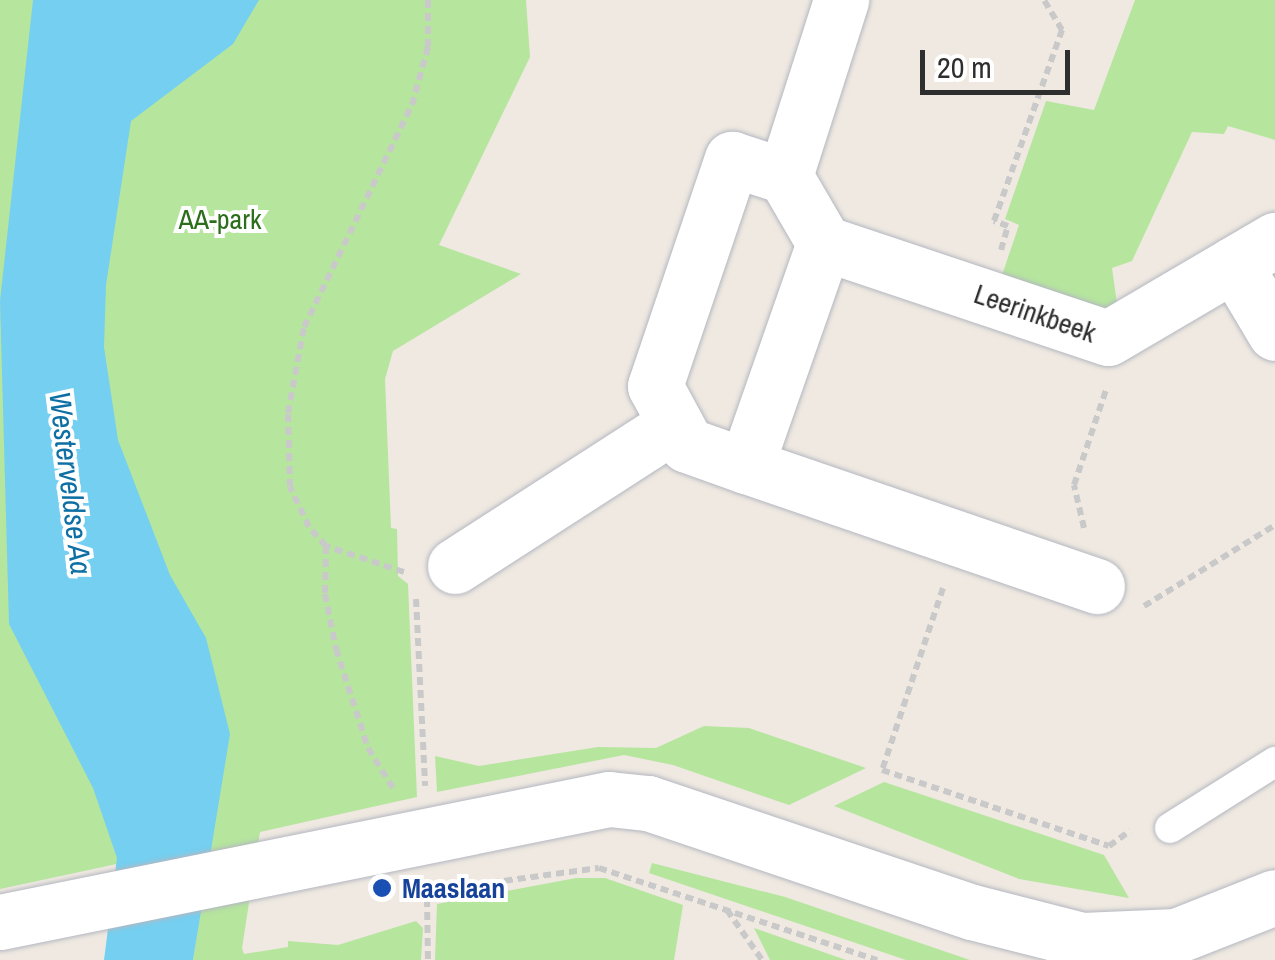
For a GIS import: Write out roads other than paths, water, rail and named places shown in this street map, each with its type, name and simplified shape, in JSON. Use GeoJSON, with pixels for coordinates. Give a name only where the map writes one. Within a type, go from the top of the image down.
{"type":"FeatureCollection","features":[{"type":"Feature","properties":{"kind":"street"},"geometry":{"type":"LineString","coordinates":[[785,176],[840,0]]}},
{"type":"Feature","properties":{"kind":"street"},"geometry":{"type":"LineString","coordinates":[[746,466],[824,242],[785,176],[732,159],[655,386],[687,446],[1097,586]]}},
{"type":"Feature","properties":{"kind":"street","name":"Leerinkbeek"},"geometry":{"type":"LineString","coordinates":[[824,242],[1108,338],[1254,252]]}},
{"type":"Feature","properties":{"kind":"street"},"geometry":{"type":"LineString","coordinates":[[1254,252],[1275,333]]}},
{"type":"Feature","properties":{"kind":"street"},"geometry":{"type":"LineString","coordinates":[[435,570],[675,424]]}},
{"type":"Feature","properties":{"kind":"street"},"geometry":{"type":"LineString","coordinates":[[0,922],[96,915],[229,889],[609,798],[648,803],[972,912],[1082,940],[1176,936],[1275,898]]}},
{"type":"Feature","properties":{"kind":"street"},"geometry":{"type":"LineString","coordinates":[[229,889],[602,834],[702,850],[1042,960]]}},
{"type":"Feature","properties":{"kind":"street"},"geometry":{"type":"LineString","coordinates":[[0,954],[96,915]]}},
{"type":"Feature","properties":{"kind":"street"},"geometry":{"type":"LineString","coordinates":[[1221,960],[1275,938]]}},
{"type":"Feature","properties":{"kind":"lane"},"geometry":{"type":"LineString","coordinates":[[1170,828],[1275,762]]}},
{"type":"Feature","properties":{"kind":"water","name":"Westerveldse Aa"},"geometry":{"type":"Polygon","coordinates":[[[33,0],[259,0],[233,44],[131,121],[106,285],[104,347],[118,440],[170,575],[206,638],[230,734],[193,960],[104,960],[117,858],[93,788],[9,624],[0,301],[33,0]]]}},
{"type":"Feature","properties":{"kind":"place","name":"Maaslaan"},"geometry":{"type":"Point","coordinates":[382,888]}},
{"type":"Feature","properties":{"kind":"park label","name":"AA-park"},"geometry":{"type":"Point","coordinates":[220,219]}}]}
